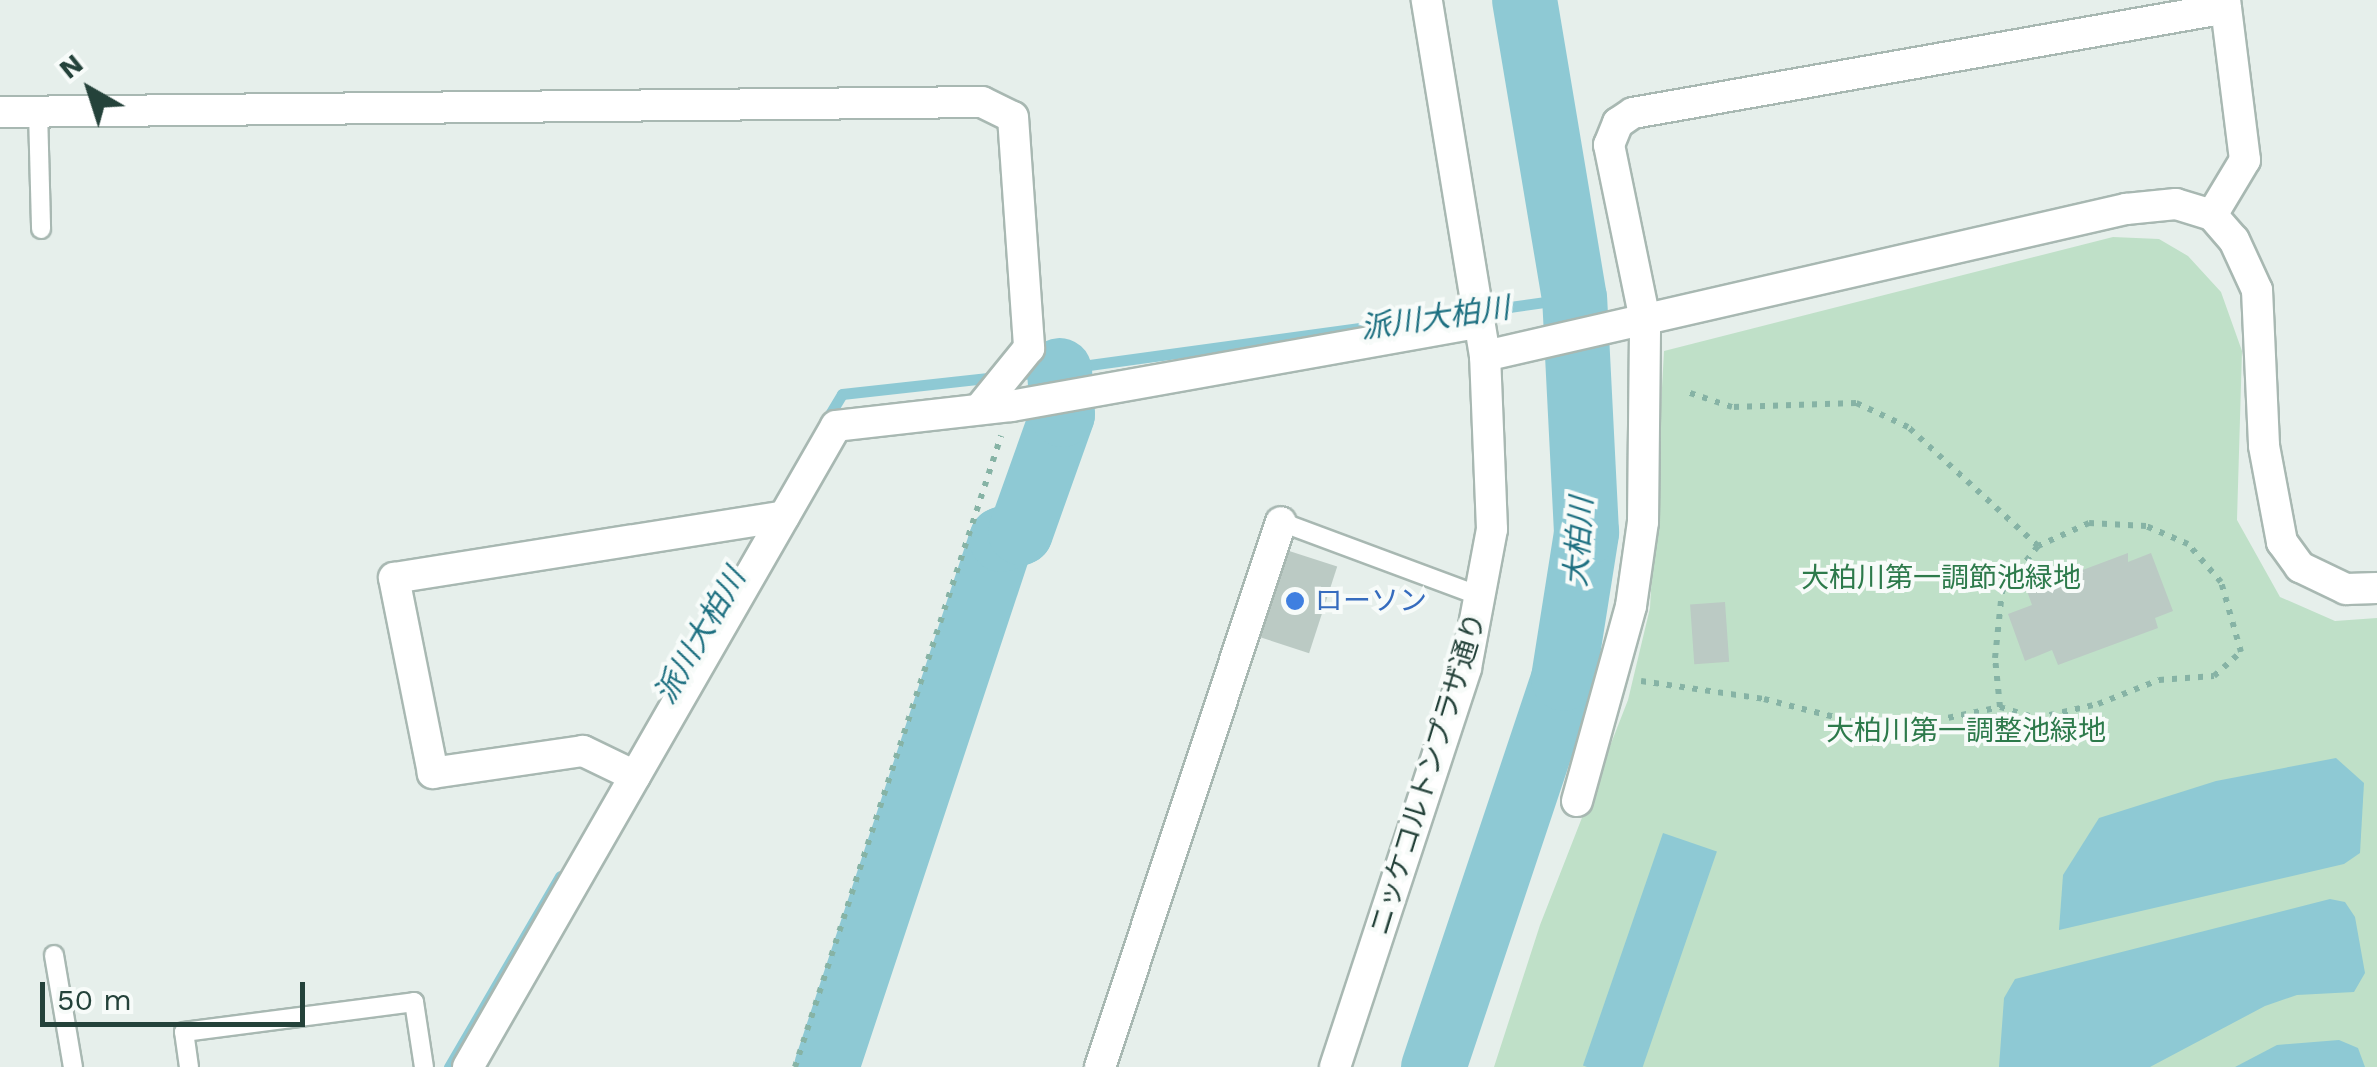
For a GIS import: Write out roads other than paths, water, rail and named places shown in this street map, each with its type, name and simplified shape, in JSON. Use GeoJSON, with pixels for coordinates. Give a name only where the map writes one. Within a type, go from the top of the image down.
{"type":"FeatureCollection","features":[{"type":"Feature","properties":{"kind":"street","name":"ニッケコルトンプラザ通り"},"geometry":{"type":"LineString","coordinates":[[1335,1067],[1466,668],[1483,597],[1494,452],[1485,356],[1428,0]]}},
{"type":"Feature","properties":{"kind":"street"},"geometry":{"type":"LineString","coordinates":[[1577,801],[1611,678],[1643,522],[1633,323],[1608,145],[1626,116],[2225,4],[2245,160],[2212,215]]}},
{"type":"Feature","properties":{"kind":"street"},"geometry":{"type":"LineString","coordinates":[[0,112],[982,102],[1013,117],[1029,348],[1007,405]]}},
{"type":"Feature","properties":{"kind":"street"},"geometry":{"type":"LineString","coordinates":[[1485,356],[2126,209],[2176,204],[2212,215],[2234,240],[2257,290],[2264,446],[2282,542],[2300,566],[2346,589],[2377,588]]}},
{"type":"Feature","properties":{"kind":"street"},"geometry":{"type":"LineString","coordinates":[[468,1067],[836,426],[1007,405],[1479,323]]}},
{"type":"Feature","properties":{"kind":"street"},"geometry":{"type":"LineString","coordinates":[[635,776],[583,751],[433,773],[394,578],[784,516]]}},
{"type":"Feature","properties":{"kind":"street"},"geometry":{"type":"LineString","coordinates":[[1100,1067],[1281,522]]}},
{"type":"Feature","properties":{"kind":"lane"},"geometry":{"type":"LineString","coordinates":[[38,111],[41,229]]}},
{"type":"Feature","properties":{"kind":"lane"},"geometry":{"type":"LineString","coordinates":[[1281,522],[1483,597]]}},
{"type":"Feature","properties":{"kind":"lane"},"geometry":{"type":"LineString","coordinates":[[54,955],[73,1067]]}},
{"type":"Feature","properties":{"kind":"lane"},"geometry":{"type":"LineString","coordinates":[[189,1067],[184,1032],[414,1002],[424,1067]]}},
{"type":"Feature","properties":{"kind":"water"},"geometry":{"type":"Polygon","coordinates":[[[2336,758],[2364,783],[2360,853],[2344,864],[2059,930],[2063,875],[2099,818],[2216,781],[2336,758]]]}},
{"type":"Feature","properties":{"kind":"water"},"geometry":{"type":"Polygon","coordinates":[[[1663,833],[1717,852],[1643,1067],[1583,1066],[1663,833]]]}},
{"type":"Feature","properties":{"kind":"water"},"geometry":{"type":"Polygon","coordinates":[[[2330,899],[2345,902],[2355,917],[2365,973],[2354,992],[2297,995],[2265,1006],[2150,1067],[1999,1067],[2004,998],[2015,979],[2330,899]]]}},
{"type":"Feature","properties":{"kind":"water"},"geometry":{"type":"Polygon","coordinates":[[[2339,1040],[2358,1048],[2365,1067],[2235,1067],[2277,1045],[2339,1040]]]}},
{"type":"Feature","properties":{"kind":"waterway","name":"大柏川"},"geometry":{"type":"LineString","coordinates":[[1433,1067],[1563,678],[1586,532],[1574,298],[1524,0]]}},
{"type":"Feature","properties":{"kind":"waterway","name":"派川大柏川"},"geometry":{"type":"LineString","coordinates":[[1481,311],[1574,298]]}},
{"type":"Feature","properties":{"kind":"waterway","name":"派川大柏川"},"geometry":{"type":"LineString","coordinates":[[1016,375],[1394,323]]}},
{"type":"Feature","properties":{"kind":"waterway","name":"派川大柏川"},"geometry":{"type":"LineString","coordinates":[[826,1067],[1001,539],[1020,532],[1062,414],[1059,370]]}},
{"type":"Feature","properties":{"kind":"waterway","name":"派川大柏川"},"geometry":{"type":"LineString","coordinates":[[824,424],[842,394],[997,377]]}},
{"type":"Feature","properties":{"kind":"waterway","name":"派川大柏川"},"geometry":{"type":"LineString","coordinates":[[449,1067],[560,876]]}},
{"type":"Feature","properties":{"kind":"place","name":"ローソン"},"geometry":{"type":"Point","coordinates":[1295,601]}},
{"type":"Feature","properties":{"kind":"park label","name":"大柏川第一調節池緑地"},"geometry":{"type":"Point","coordinates":[1941,578]}},
{"type":"Feature","properties":{"kind":"park label","name":"大柏川第一調整池緑地"},"geometry":{"type":"Point","coordinates":[1966,731]}}]}
